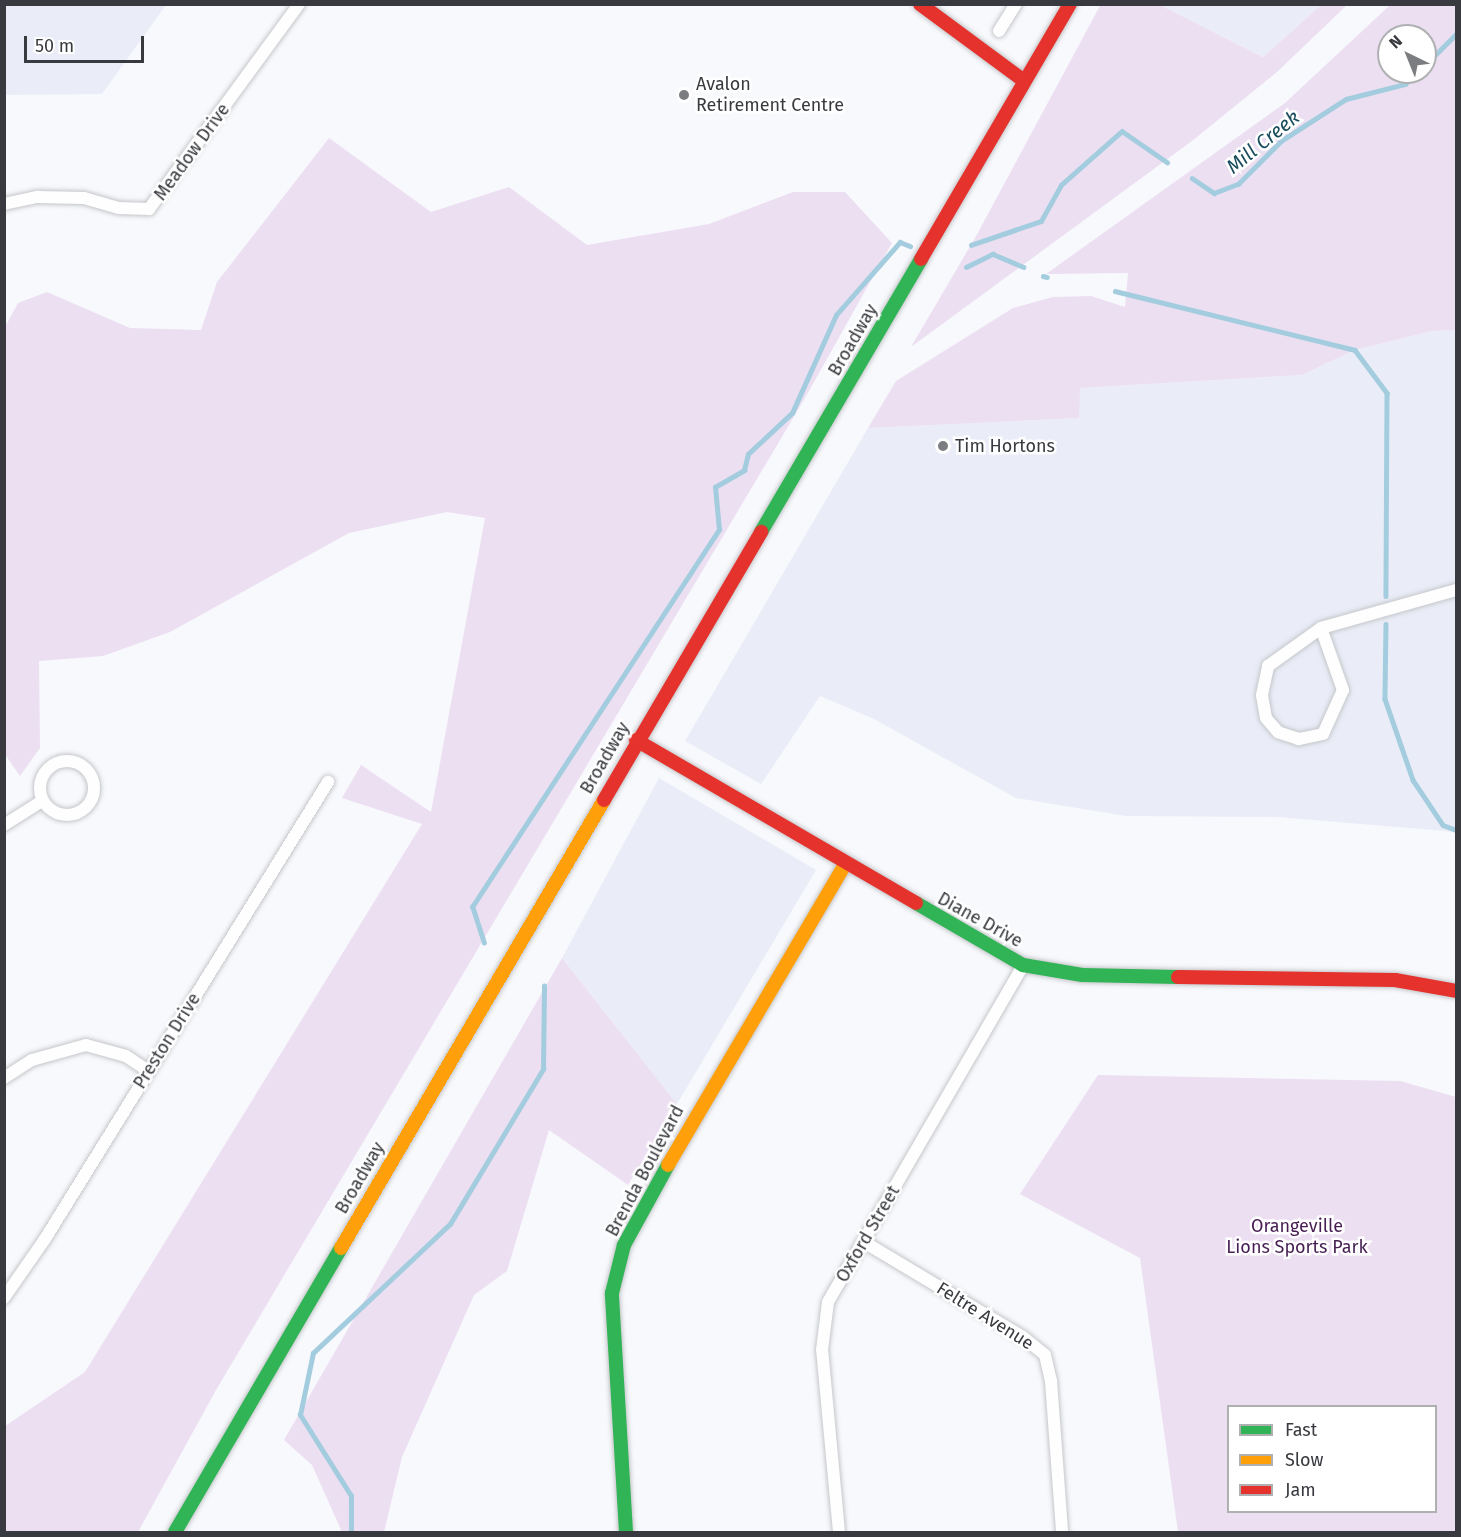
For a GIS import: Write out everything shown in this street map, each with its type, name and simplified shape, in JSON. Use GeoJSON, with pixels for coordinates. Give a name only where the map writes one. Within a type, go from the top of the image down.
{"type":"FeatureCollection","features":[{"type":"Feature","properties":{"kind":"main road"},"geometry":{"type":"LineString","coordinates":[[920,4],[1024,81]]}},
{"type":"Feature","properties":{"kind":"main road","name":"Broadway"},"geometry":{"type":"LineString","coordinates":[[175,1533],[636,740],[1070,4]]}},
{"type":"Feature","properties":{"kind":"main road","name":"Diane Drive"},"geometry":{"type":"LineString","coordinates":[[636,740],[845,864],[1023,965],[1082,975],[1395,980],[1456,992]]}},
{"type":"Feature","properties":{"kind":"main road","name":"Brenda Boulevard"},"geometry":{"type":"LineString","coordinates":[[626,1533],[611,1324],[612,1293],[624,1245],[700,1105],[845,864]]}},
{"type":"Feature","properties":{"kind":"street","name":"Meadow Drive"},"geometry":{"type":"LineString","coordinates":[[4,204],[38,197],[84,198],[119,208],[149,209],[299,4]]}},
{"type":"Feature","properties":{"kind":"street"},"geometry":{"type":"LineString","coordinates":[[999,30],[1016,4]]}},
{"type":"Feature","properties":{"kind":"street"},"geometry":{"type":"LineString","coordinates":[[1321,628],[1343,690],[1323,734],[1299,739],[1278,732],[1266,718],[1262,694],[1268,666],[1321,628],[1456,591]]}},
{"type":"Feature","properties":{"kind":"street"},"geometry":{"type":"LineString","coordinates":[[73,760],[89,771],[94,791],[85,808],[65,815],[56,813],[42,801],[39,781],[54,763],[73,760]]}},
{"type":"Feature","properties":{"kind":"street","name":"Preston Drive"},"geometry":{"type":"LineString","coordinates":[[4,1298],[45,1239],[328,782]]}},
{"type":"Feature","properties":{"kind":"street"},"geometry":{"type":"LineString","coordinates":[[4,825],[42,801]]}},
{"type":"Feature","properties":{"kind":"street","name":"Oxford Street"},"geometry":{"type":"LineString","coordinates":[[839,1533],[822,1329],[828,1302],[1023,965]]}},
{"type":"Feature","properties":{"kind":"street"},"geometry":{"type":"LineString","coordinates":[[4,1078],[32,1060],[86,1045],[126,1056],[148,1071]]}},
{"type":"Feature","properties":{"kind":"street","name":"Feltre Avenue"},"geometry":{"type":"LineString","coordinates":[[864,1242],[1023,1337],[1045,1355],[1051,1381],[1062,1533]]}},
{"type":"Feature","properties":{"kind":"shaded area"},"geometry":{"type":"Polygon","coordinates":[[[4,5],[166,5],[102,94],[5,95],[4,5]]]}},
{"type":"Feature","properties":{"kind":"shaded area"},"geometry":{"type":"Polygon","coordinates":[[[1160,5],[1321,5],[1263,57],[1160,5]]]}},
{"type":"Feature","properties":{"kind":"shaded area"},"geometry":{"type":"Polygon","coordinates":[[[1456,330],[1456,832],[1277,817],[1126,816],[1016,798],[874,719],[820,696],[761,784],[685,741],[868,428],[1078,418],[1079,388],[1302,375],[1355,350],[1432,331],[1456,330]]]}},
{"type":"Feature","properties":{"kind":"shaded area"},"geometry":{"type":"Polygon","coordinates":[[[659,778],[816,870],[677,1104],[562,958],[659,778]]]}},
{"type":"Feature","properties":{"kind":"green space"},"geometry":{"type":"Polygon","coordinates":[[[1101,4],[1160,5],[1263,57],[1321,5],[1347,5],[1277,72],[1192,141],[911,347],[975,238],[1101,4]]]}},
{"type":"Feature","properties":{"kind":"green space"},"geometry":{"type":"Polygon","coordinates":[[[1390,5],[1456,5],[1456,330],[1432,331],[1355,350],[1302,375],[1080,388],[1079,418],[868,428],[896,381],[1013,308],[1053,297],[1091,296],[1125,307],[1128,273],[1046,274],[1285,103],[1390,5]]]}},
{"type":"Feature","properties":{"kind":"green space"},"geometry":{"type":"Polygon","coordinates":[[[329,138],[431,212],[509,187],[587,245],[709,224],[793,192],[845,192],[892,243],[805,398],[216,1390],[138,1532],[5,1532],[5,1426],[85,1372],[422,824],[342,798],[361,765],[431,812],[485,518],[447,512],[349,533],[170,632],[103,656],[39,661],[40,748],[20,776],[4,753],[5,327],[18,303],[47,292],[130,328],[201,330],[217,282],[329,138]]]}},
{"type":"Feature","properties":{"kind":"green space"},"geometry":{"type":"Polygon","coordinates":[[[562,958],[677,1104],[628,1185],[549,1130],[507,1271],[474,1295],[402,1457],[384,1532],[342,1532],[312,1465],[284,1440],[562,958]]]}},
{"type":"Feature","properties":{"kind":"green space","name":"Orangeville Lions Sports Park"},"geometry":{"type":"Polygon","coordinates":[[[1098,1075],[1400,1081],[1456,1097],[1456,1532],[1178,1532],[1140,1258],[1020,1194],[1098,1075]]]}},
{"type":"Feature","properties":{"kind":"waterway","name":"Mill Creek"},"geometry":{"type":"LineString","coordinates":[[1437,53],[1456,34]]}},
{"type":"Feature","properties":{"kind":"waterway","name":"Mill Creek"},"geometry":{"type":"LineString","coordinates":[[1192,178],[1214,193],[1238,184],[1281,141],[1346,99],[1405,84]]}},
{"type":"Feature","properties":{"kind":"waterway","name":"Mill Creek"},"geometry":{"type":"LineString","coordinates":[[971,245],[1041,221],[1061,185],[1122,131],[1167,162]]}},
{"type":"Feature","properties":{"kind":"waterway"},"geometry":{"type":"LineString","coordinates":[[484,943],[472,907],[719,530],[715,487],[744,470],[748,454],[792,413],[836,315],[900,242],[910,246]]}},
{"type":"Feature","properties":{"kind":"waterway"},"geometry":{"type":"LineString","coordinates":[[966,267],[993,254],[1023,267]]}},
{"type":"Feature","properties":{"kind":"waterway"},"geometry":{"type":"LineString","coordinates":[[1043,276],[1047,277]]}},
{"type":"Feature","properties":{"kind":"waterway"},"geometry":{"type":"LineString","coordinates":[[1115,291],[1355,350],[1387,393],[1386,596]]}},
{"type":"Feature","properties":{"kind":"waterway"},"geometry":{"type":"LineString","coordinates":[[1386,624],[1385,699],[1413,780],[1443,825],[1456,830]]}},
{"type":"Feature","properties":{"kind":"waterway"},"geometry":{"type":"LineString","coordinates":[[351,1532],[351,1496],[300,1415],[313,1353],[450,1224],[543,1069],[544,986]]}},
{"type":"Feature","properties":{"kind":"traffic: fast"},"geometry":{"type":"LineString","coordinates":[[761,532],[921,259]]}},
{"type":"Feature","properties":{"kind":"traffic: fast"},"geometry":{"type":"LineString","coordinates":[[916,903],[1023,965],[1082,975],[1178,977]]}},
{"type":"Feature","properties":{"kind":"traffic: fast"},"geometry":{"type":"LineString","coordinates":[[626,1532],[612,1293],[624,1245],[668,1165]]}},
{"type":"Feature","properties":{"kind":"traffic: fast"},"geometry":{"type":"LineString","coordinates":[[175,1532],[341,1248]]}},
{"type":"Feature","properties":{"kind":"traffic: slow"},"geometry":{"type":"LineString","coordinates":[[341,1248],[604,800]]}},
{"type":"Feature","properties":{"kind":"traffic: slow"},"geometry":{"type":"LineString","coordinates":[[668,1165],[845,864]]}},
{"type":"Feature","properties":{"kind":"traffic: jam"},"geometry":{"type":"LineString","coordinates":[[920,4],[1024,81]]}},
{"type":"Feature","properties":{"kind":"traffic: jam"},"geometry":{"type":"LineString","coordinates":[[921,259],[1070,4]]}},
{"type":"Feature","properties":{"kind":"traffic: jam"},"geometry":{"type":"LineString","coordinates":[[604,800],[761,532]]}},
{"type":"Feature","properties":{"kind":"traffic: jam"},"geometry":{"type":"LineString","coordinates":[[636,740],[916,903]]}},
{"type":"Feature","properties":{"kind":"traffic: jam"},"geometry":{"type":"LineString","coordinates":[[1178,977],[1395,980],[1456,991]]}},
{"type":"Feature","properties":{"kind":"place","name":"Avalon Retirement Centre"},"geometry":{"type":"Point","coordinates":[684,95]}},
{"type":"Feature","properties":{"kind":"place","name":"Tim Hortons"},"geometry":{"type":"Point","coordinates":[943,446]}}]}
